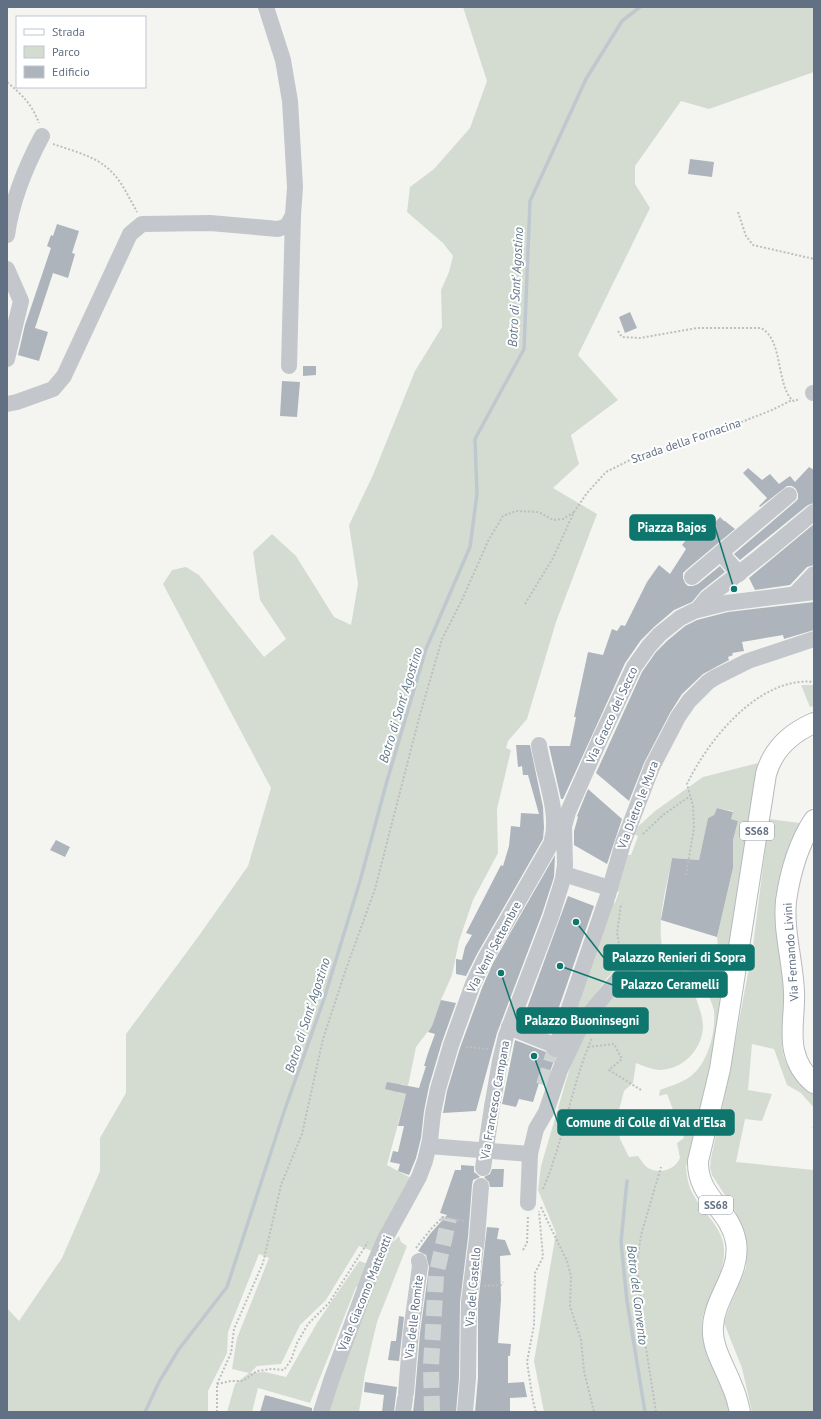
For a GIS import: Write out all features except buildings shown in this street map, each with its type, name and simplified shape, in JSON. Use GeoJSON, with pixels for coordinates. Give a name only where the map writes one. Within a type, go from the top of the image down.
{"type":"FeatureCollection","features":[{"type":"Feature","properties":{"kind":"main road","name":"SS68"},"geometry":{"type":"LineString","coordinates":[[740,1412],[732,1385],[714,1344],[713,1332],[716,1312],[734,1269],[736,1245],[734,1234],[727,1219],[703,1187],[698,1170],[700,1152],[717,1084],[738,960],[763,790],[768,768],[774,755],[780,747],[795,734],[814,723]]}},
{"type":"Feature","properties":{"kind":"main road","name":"Via Fernando Livini"},"geometry":{"type":"LineString","coordinates":[[814,820],[803,840],[791,876],[787,896],[786,914],[794,985],[793,1047],[801,1070],[814,1082]]}},
{"type":"Feature","properties":{"kind":"street"},"geometry":{"type":"LineString","coordinates":[[266,7],[283,60],[290,101],[295,187],[293,215],[290,366]]}},
{"type":"Feature","properties":{"kind":"street"},"geometry":{"type":"LineString","coordinates":[[7,235],[19,186],[42,136]]}},
{"type":"Feature","properties":{"kind":"street"},"geometry":{"type":"LineString","coordinates":[[7,404],[17,402],[53,388],[64,376],[130,234],[142,224],[210,223],[278,229],[287,226],[293,215]]}},
{"type":"Feature","properties":{"kind":"street"},"geometry":{"type":"LineString","coordinates":[[7,269],[22,301],[7,359]]}},
{"type":"Feature","properties":{"kind":"street"},"geometry":{"type":"LineString","coordinates":[[692,577],[789,495]]}},
{"type":"Feature","properties":{"kind":"street"},"geometry":{"type":"LineString","coordinates":[[698,609],[708,598],[814,512]]}},
{"type":"Feature","properties":{"kind":"street"},"geometry":{"type":"LineString","coordinates":[[721,553],[739,574]]}},
{"type":"Feature","properties":{"kind":"street"},"geometry":{"type":"LineString","coordinates":[[796,594],[814,574]]}},
{"type":"Feature","properties":{"kind":"street","name":"Via Gracco del Secco"},"geometry":{"type":"LineString","coordinates":[[564,827],[571,805],[583,777],[634,667],[649,646],[665,629],[684,615],[698,609],[726,603],[814,592]]}},
{"type":"Feature","properties":{"kind":"street","name":"Via Dietro le Mura"},"geometry":{"type":"LineString","coordinates":[[509,1027],[556,1047],[623,843],[648,777],[665,739],[686,705],[708,682],[718,676],[748,661],[814,639]]}},
{"type":"Feature","properties":{"kind":"street"},"geometry":{"type":"LineString","coordinates":[[539,745],[554,813],[552,842]]}},
{"type":"Feature","properties":{"kind":"street","name":"Via Venti Settembre"},"geometry":{"type":"LineString","coordinates":[[429,1146],[435,1102],[451,1045],[468,994],[478,972],[552,842],[564,827]]}},
{"type":"Feature","properties":{"kind":"street","name":"Via Francesco Campana"},"geometry":{"type":"LineString","coordinates":[[483,1168],[502,1050],[509,1027],[553,913],[564,874],[564,827]]}},
{"type":"Feature","properties":{"kind":"street"},"geometry":{"type":"LineString","coordinates":[[564,874],[609,888]]}},
{"type":"Feature","properties":{"kind":"street"},"geometry":{"type":"LineString","coordinates":[[536,1130],[546,1112],[560,1070],[580,1028],[593,1009],[628,967],[636,960],[659,956],[706,967],[738,960]]}},
{"type":"Feature","properties":{"kind":"street"},"geometry":{"type":"LineString","coordinates":[[706,967],[733,991]]}},
{"type":"Feature","properties":{"kind":"street"},"geometry":{"type":"LineString","coordinates":[[537,1202],[530,1154],[544,1085]]}},
{"type":"Feature","properties":{"kind":"street"},"geometry":{"type":"LineString","coordinates":[[429,1146],[530,1154]]}},
{"type":"Feature","properties":{"kind":"street","name":"Viale Giacomo Matteotti"},"geometry":{"type":"LineString","coordinates":[[321,1412],[375,1262],[385,1239],[419,1177],[429,1146]]}},
{"type":"Feature","properties":{"kind":"street","name":"Via del Castello"},"geometry":{"type":"LineString","coordinates":[[465,1412],[468,1378],[469,1308],[481,1186]]}},
{"type":"Feature","properties":{"kind":"street","name":"Via delle Romite"},"geometry":{"type":"LineString","coordinates":[[405,1401],[411,1332],[420,1266],[419,1261]]}},
{"type":"Feature","properties":{"kind":"path"},"geometry":{"type":"LineString","coordinates":[[7,82],[26,99],[35,112],[42,136],[52,143],[90,158],[105,166],[120,181],[140,217],[142,224]]}},
{"type":"Feature","properties":{"kind":"path"},"geometry":{"type":"LineString","coordinates":[[738,212],[746,236],[753,245],[814,259]]}},
{"type":"Feature","properties":{"kind":"path","name":"Strada della Fornacina"},"geometry":{"type":"LineString","coordinates":[[525,604],[553,558],[574,512],[586,493],[606,472],[634,458],[739,423],[772,410],[792,400],[787,393],[774,344],[767,331],[761,328],[697,328],[640,338],[622,337],[618,331]]}},
{"type":"Feature","properties":{"kind":"path"},"geometry":{"type":"LineString","coordinates":[[217,1412],[217,1384],[231,1353],[234,1329],[263,1263],[281,1185],[302,1134],[323,1039],[375,889],[419,718],[442,639],[462,600],[489,539],[503,516],[516,511],[540,512],[553,520],[563,519],[574,512]]}},
{"type":"Feature","properties":{"kind":"path"},"geometry":{"type":"LineString","coordinates":[[686,875],[694,828],[694,815],[687,784],[695,768],[717,736],[736,716],[756,700],[795,682],[814,682]]}},
{"type":"Feature","properties":{"kind":"path"},"geometry":{"type":"LineString","coordinates":[[639,839],[649,826],[690,796]]}},
{"type":"Feature","properties":{"kind":"path"},"geometry":{"type":"LineString","coordinates":[[621,902],[617,933],[620,955],[628,967]]}},
{"type":"Feature","properties":{"kind":"path"},"geometry":{"type":"LineString","coordinates":[[523,1250],[527,1243],[537,1202],[556,1159],[572,1097],[588,1047],[614,1044],[622,1060],[609,1070],[641,1090]]}},
{"type":"Feature","properties":{"kind":"path"},"geometry":{"type":"LineString","coordinates":[[451,1045],[502,1050]]}},
{"type":"Feature","properties":{"kind":"path"},"geometry":{"type":"LineString","coordinates":[[656,1412],[643,1329],[636,1262],[641,1235],[661,1166]]}},
{"type":"Feature","properties":{"kind":"path"},"geometry":{"type":"LineString","coordinates":[[536,1412],[527,1362],[534,1325],[535,1273],[543,1257],[537,1202]]}},
{"type":"Feature","properties":{"kind":"path"},"geometry":{"type":"LineString","coordinates":[[537,1202],[567,1261],[571,1276],[570,1306],[581,1340],[584,1371],[594,1412]]}},
{"type":"Feature","properties":{"kind":"path","name":"Via delle Romite"},"geometry":{"type":"LineString","coordinates":[[419,1261],[416,1248],[443,1217],[478,1223]]}},
{"type":"Feature","properties":{"kind":"path"},"geometry":{"type":"LineString","coordinates":[[217,1384],[243,1380],[257,1371],[272,1368],[284,1370],[291,1360],[297,1343],[308,1324],[329,1303],[370,1240],[371,1243]]}},
{"type":"Feature","properties":{"kind":"path"},"geometry":{"type":"LineString","coordinates":[[471,1286],[501,1285],[503,1282]]}},
{"type":"Feature","properties":{"kind":"green space"},"geometry":{"type":"Polygon","coordinates":[[[463,7],[814,7],[814,72],[709,109],[681,101],[635,166],[635,184],[650,208],[578,355],[618,400],[571,435],[579,464],[553,488],[597,514],[556,622],[527,719],[508,741],[506,748],[511,750],[497,809],[498,853],[473,900],[459,941],[452,975],[432,1026],[416,1047],[408,1086],[401,1084],[399,1093],[406,1094],[387,1165],[411,1178],[372,1251],[359,1246],[326,1300],[300,1325],[281,1364],[257,1366],[250,1373],[265,1372],[286,1377],[317,1323],[359,1261],[368,1264],[359,1286],[356,1287],[310,1403],[258,1388],[252,1412],[227,1412],[235,1384],[249,1373],[232,1369],[237,1338],[269,1258],[259,1254],[228,1332],[227,1353],[208,1391],[208,1412],[7,1412],[7,1308],[19,1321],[62,1258],[100,1171],[100,1138],[126,1093],[126,1034],[198,937],[248,866],[271,788],[163,584],[172,570],[186,567],[199,575],[264,657],[286,639],[260,600],[253,552],[272,534],[296,556],[334,617],[351,625],[358,584],[349,525],[373,475],[415,371],[442,327],[441,290],[449,272],[453,256],[443,243],[407,212],[410,187],[434,169],[470,128],[487,81],[463,7]]]}},
{"type":"Feature","properties":{"kind":"green space"},"geometry":{"type":"Polygon","coordinates":[[[801,685],[814,685],[814,706],[810,707],[801,685]]]}},
{"type":"Feature","properties":{"kind":"green space"},"geometry":{"type":"Polygon","coordinates":[[[758,763],[745,865],[728,950],[723,953],[721,952],[718,946],[717,937],[733,868],[733,840],[738,821],[731,819],[733,811],[717,808],[714,815],[708,818],[699,860],[672,858],[662,913],[662,946],[643,947],[627,957],[607,978],[575,1023],[564,1049],[595,946],[612,901],[615,903],[619,892],[615,890],[624,854],[631,855],[638,836],[631,833],[655,811],[703,777],[758,763]]]}},
{"type":"Feature","properties":{"kind":"green space"},"geometry":{"type":"Polygon","coordinates":[[[769,819],[800,823],[784,865],[776,899],[785,988],[782,1045],[785,1060],[790,1070],[814,1095],[814,1108],[801,1093],[787,1085],[774,1049],[752,1044],[748,1090],[772,1094],[762,1121],[745,1119],[736,1162],[814,1170],[814,1412],[752,1412],[742,1368],[724,1323],[746,1268],[747,1243],[735,1211],[712,1175],[710,1167],[727,1086],[753,946],[769,819]]]}},
{"type":"Feature","properties":{"kind":"green space"},"geometry":{"type":"Polygon","coordinates":[[[645,962],[671,965],[682,969],[685,972],[693,987],[703,1023],[702,1035],[699,1043],[695,1051],[689,1057],[675,1067],[659,1070],[636,1063],[633,1083],[624,1091],[618,1114],[620,1139],[629,1157],[638,1156],[650,1169],[659,1171],[668,1170],[678,1162],[680,1158],[677,1143],[684,1138],[667,1094],[659,1096],[660,1090],[691,1076],[702,1063],[710,1046],[714,1028],[714,1011],[707,988],[708,982],[710,981],[718,987],[720,995],[721,1012],[715,1050],[686,1167],[691,1191],[716,1227],[723,1241],[723,1265],[718,1281],[704,1312],[702,1330],[704,1341],[730,1407],[730,1412],[544,1412],[534,1361],[556,1233],[538,1190],[541,1166],[576,1047],[621,980],[645,962]]]}},
{"type":"Feature","properties":{"kind":"green space"},"geometry":{"type":"Polygon","coordinates":[[[399,1236],[401,1242],[407,1246],[377,1322],[365,1373],[359,1412],[328,1412],[374,1283],[390,1245],[399,1236]]]}},
{"type":"Feature","properties":{"kind":"waterway","name":"Botro di Sant' Agostino"},"geometry":{"type":"LineString","coordinates":[[145,1412],[159,1382],[179,1349],[227,1287],[285,1109],[324,999],[360,881],[387,781],[426,649],[470,547],[477,494],[475,439],[524,349],[530,201],[586,79],[622,21],[640,7]]}},
{"type":"Feature","properties":{"kind":"waterway","name":"Botro del Convento"},"geometry":{"type":"LineString","coordinates":[[627,1181],[621,1242],[627,1301],[645,1412]]}},
{"type":"Feature","properties":{"kind":"tunnel"},"geometry":{"type":"LineString","coordinates":[[544,1085],[555,1049]]}},
{"type":"Feature","properties":{"kind":"tunnel"},"geometry":{"type":"LineString","coordinates":[[432,1412],[431,1366],[436,1276],[449,1218]]}},
{"type":"Feature","properties":{"kind":"place","name":"Piazza Bajos"},"geometry":{"type":"Point","coordinates":[734,589]}},
{"type":"Feature","properties":{"kind":"place","name":"Palazzo Renieri di Sopra"},"geometry":{"type":"Point","coordinates":[576,922]}},
{"type":"Feature","properties":{"kind":"place","name":"Palazzo Ceramelli"},"geometry":{"type":"Point","coordinates":[560,966]}},
{"type":"Feature","properties":{"kind":"place","name":"Palazzo Buoninsegni"},"geometry":{"type":"Point","coordinates":[501,973]}},
{"type":"Feature","properties":{"kind":"place","name":"Comune di Colle di Val d'Elsa"},"geometry":{"type":"Point","coordinates":[534,1056]}}]}
